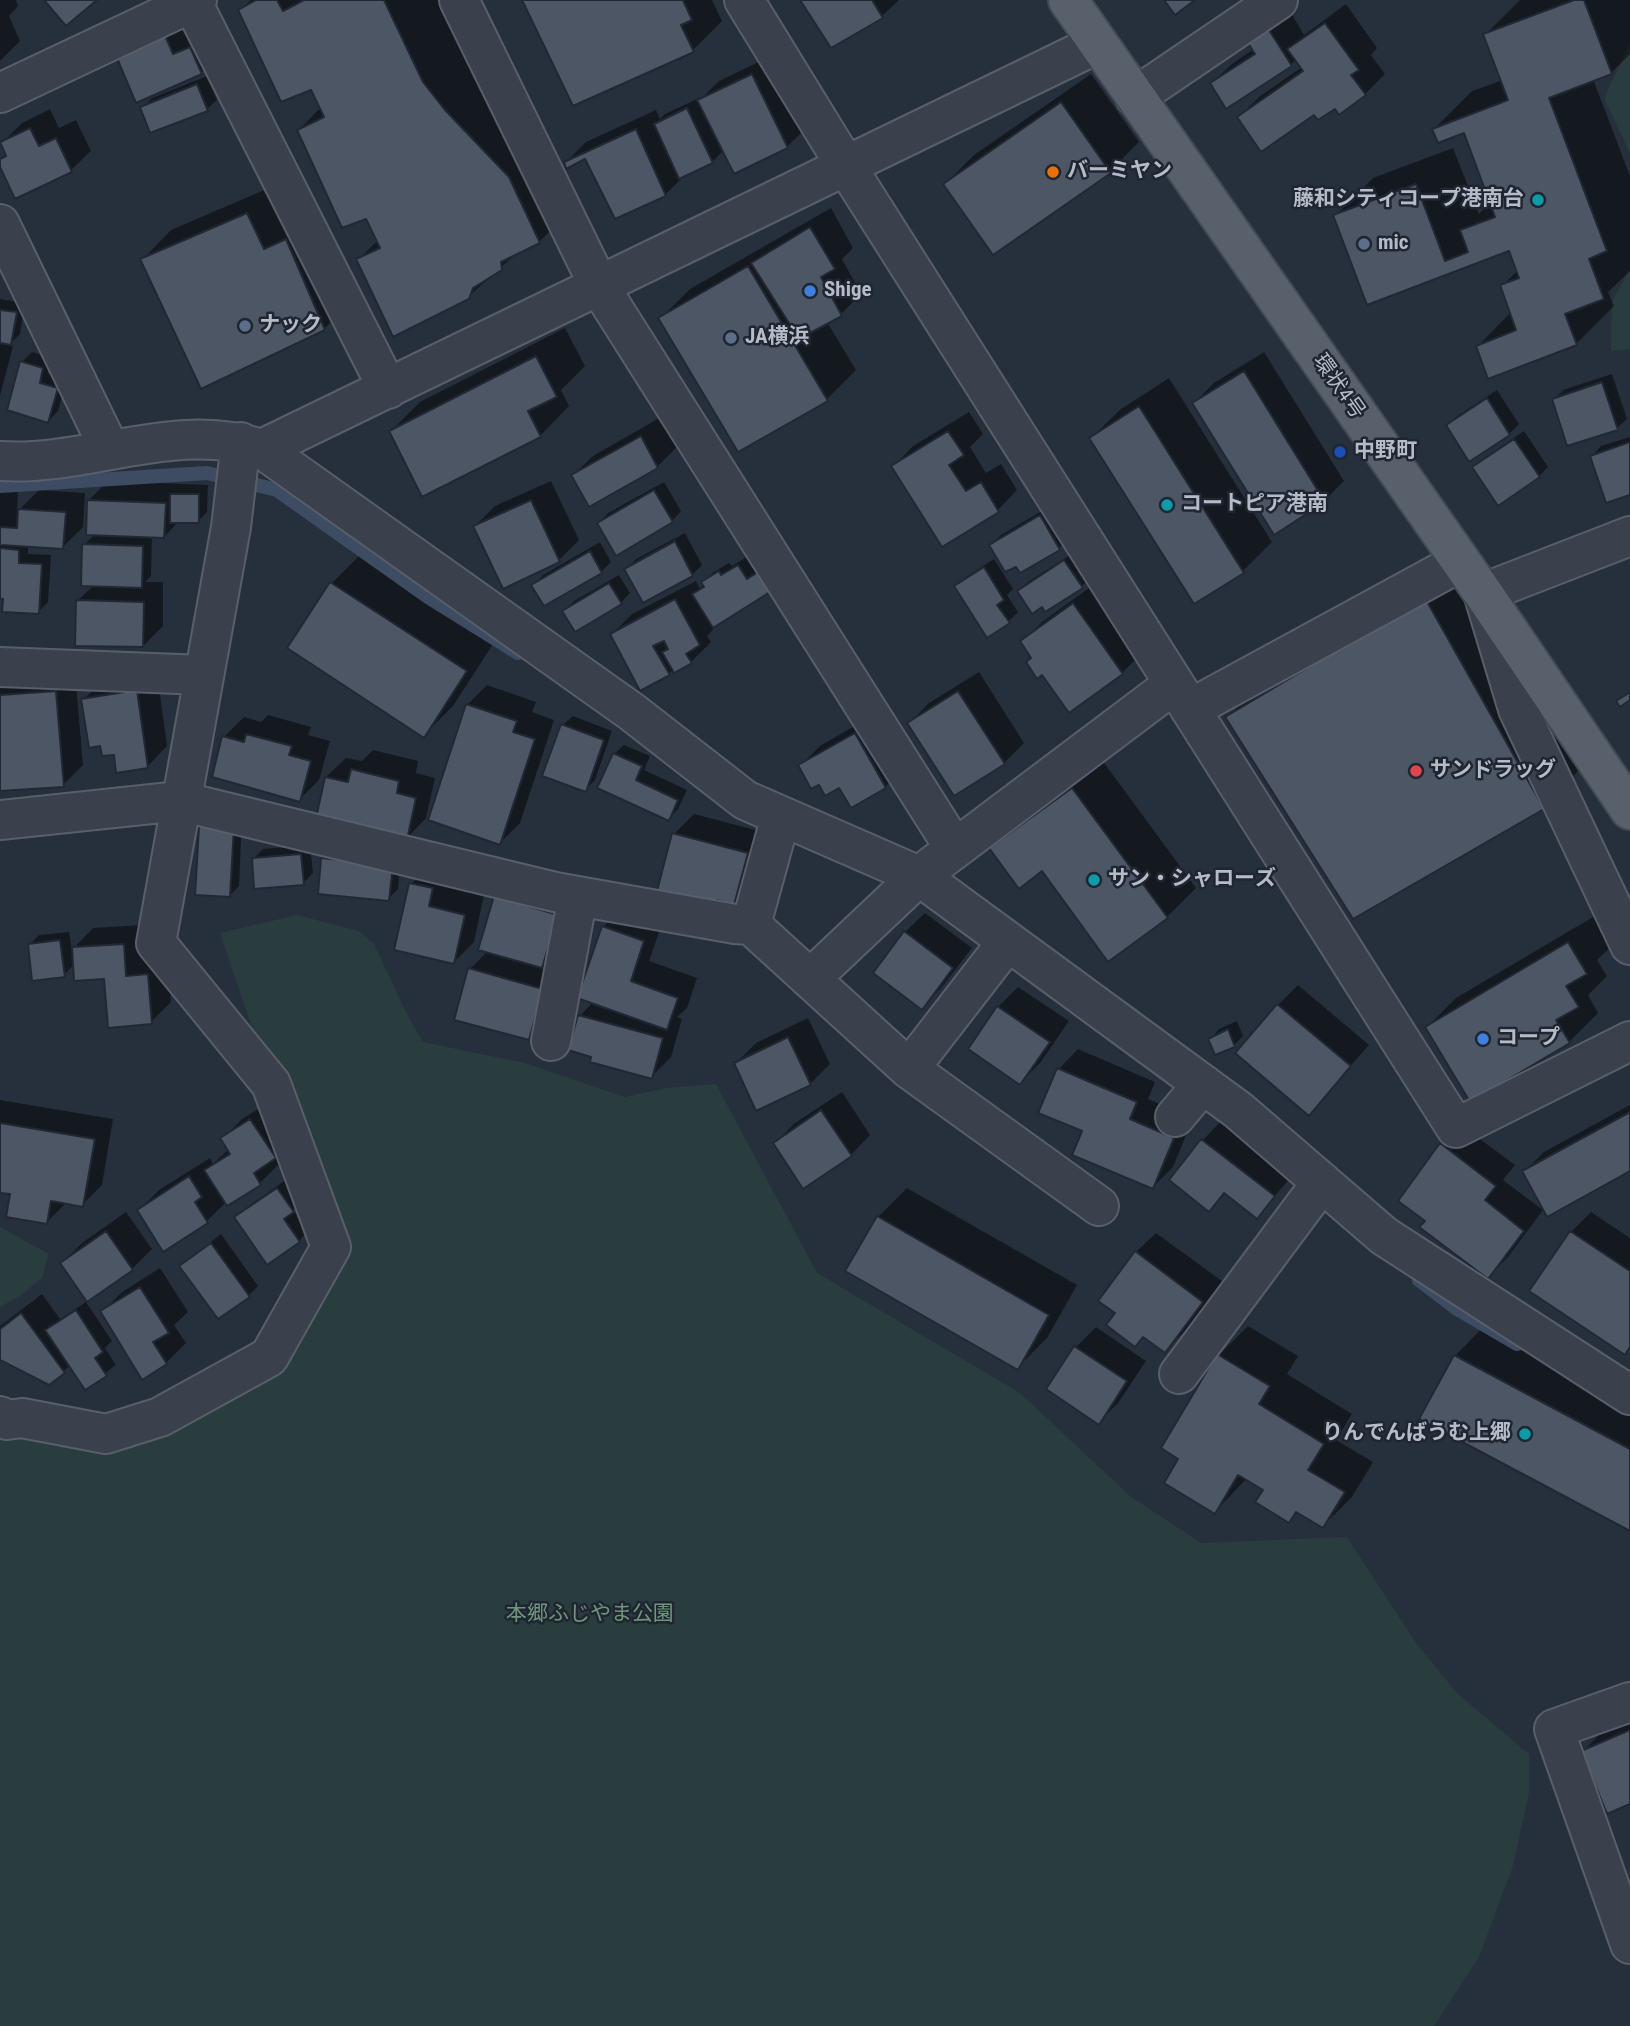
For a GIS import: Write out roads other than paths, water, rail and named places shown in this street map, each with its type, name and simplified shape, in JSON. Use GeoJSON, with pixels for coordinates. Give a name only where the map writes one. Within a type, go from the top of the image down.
{"type":"FeatureCollection","features":[{"type":"Feature","properties":{"kind":"main road","name":"環状4号"},"geometry":{"type":"LineString","coordinates":[[1068,0],[1483,593],[1630,810]]}},
{"type":"Feature","properties":{"kind":"street"},"geometry":{"type":"LineString","coordinates":[[459,0],[599,286],[955,849]]}},
{"type":"Feature","properties":{"kind":"street"},"geometry":{"type":"LineString","coordinates":[[744,0],[846,166],[1456,1128],[1630,1041]]}},
{"type":"Feature","properties":{"kind":"street"},"geometry":{"type":"LineString","coordinates":[[1135,97],[1278,0]]}},
{"type":"Feature","properties":{"kind":"street"},"geometry":{"type":"LineString","coordinates":[[0,93],[193,1],[388,389]]}},
{"type":"Feature","properties":{"kind":"street"},"geometry":{"type":"LineString","coordinates":[[248,454],[388,389],[1097,44]]}},
{"type":"Feature","properties":{"kind":"street"},"geometry":{"type":"LineString","coordinates":[[0,224],[110,450]]}},
{"type":"Feature","properties":{"kind":"street"},"geometry":{"type":"LineString","coordinates":[[0,461],[52,458],[197,439],[248,454],[569,682],[632,712],[745,800],[916,879],[1238,1110],[1384,1236],[1630,1395]]}},
{"type":"Feature","properties":{"kind":"street"},"geometry":{"type":"LineString","coordinates":[[0,1416],[7,1420],[22,1418],[106,1434],[160,1417],[269,1357],[331,1247],[271,1084],[156,943],[231,527],[248,454]]}},
{"type":"Feature","properties":{"kind":"street"},"geometry":{"type":"LineString","coordinates":[[1630,536],[1483,593],[1518,709],[1630,945]]}},
{"type":"Feature","properties":{"kind":"street"},"geometry":{"type":"LineString","coordinates":[[810,979],[916,879],[955,849],[1182,696],[1460,562]]}},
{"type":"Feature","properties":{"kind":"street"},"geometry":{"type":"LineString","coordinates":[[0,667],[204,675]]}},
{"type":"Feature","properties":{"kind":"street"},"geometry":{"type":"LineString","coordinates":[[0,820],[180,801],[578,896],[751,925],[909,1069],[1099,1206]]}},
{"type":"Feature","properties":{"kind":"street"},"geometry":{"type":"LineString","coordinates":[[751,925],[780,818]]}},
{"type":"Feature","properties":{"kind":"street"},"geometry":{"type":"LineString","coordinates":[[551,1041],[578,896]]}},
{"type":"Feature","properties":{"kind":"street"},"geometry":{"type":"LineString","coordinates":[[909,1069],[1006,944]]}},
{"type":"Feature","properties":{"kind":"street"},"geometry":{"type":"LineString","coordinates":[[1175,1117],[1201,1085]]}},
{"type":"Feature","properties":{"kind":"street"},"geometry":{"type":"LineString","coordinates":[[1179,1374],[1321,1183]]}},
{"type":"Feature","properties":{"kind":"street"},"geometry":{"type":"LineString","coordinates":[[1630,1702],[1554,1729],[1630,1944]]}},
{"type":"Feature","properties":{"kind":"waterway"},"geometry":{"type":"LineString","coordinates":[[0,486],[207,473],[277,490],[428,597],[518,653]]}},
{"type":"Feature","properties":{"kind":"waterway"},"geometry":{"type":"LineString","coordinates":[[1419,1280],[1457,1309],[1517,1344]]}},
{"type":"Feature","properties":{"kind":"place","name":"バーミヤン"},"geometry":{"type":"Point","coordinates":[1053,172]}},
{"type":"Feature","properties":{"kind":"place","name":"藤和シティコープ港南台"},"geometry":{"type":"Point","coordinates":[1538,200]}},
{"type":"Feature","properties":{"kind":"place","name":"mic"},"geometry":{"type":"Point","coordinates":[1364,244]}},
{"type":"Feature","properties":{"kind":"place","name":"Shige"},"geometry":{"type":"Point","coordinates":[810,291]}},
{"type":"Feature","properties":{"kind":"place","name":"ナック"},"geometry":{"type":"Point","coordinates":[245,326]}},
{"type":"Feature","properties":{"kind":"place","name":"JA横浜"},"geometry":{"type":"Point","coordinates":[731,338]}},
{"type":"Feature","properties":{"kind":"place","name":"中野町"},"geometry":{"type":"Point","coordinates":[1340,452]}},
{"type":"Feature","properties":{"kind":"place","name":"コートピア港南"},"geometry":{"type":"Point","coordinates":[1167,505]}},
{"type":"Feature","properties":{"kind":"place","name":"サンドラッグ"},"geometry":{"type":"Point","coordinates":[1416,771]}},
{"type":"Feature","properties":{"kind":"place","name":"サン・シャローズ"},"geometry":{"type":"Point","coordinates":[1094,880]}},
{"type":"Feature","properties":{"kind":"place","name":"コープ"},"geometry":{"type":"Point","coordinates":[1483,1039]}},
{"type":"Feature","properties":{"kind":"place","name":"りんでんばうむ上郷"},"geometry":{"type":"Point","coordinates":[1525,1434]}},
{"type":"Feature","properties":{"kind":"park label","name":"本郷ふじやま公園"},"geometry":{"type":"Point","coordinates":[590,1615]}}]}
